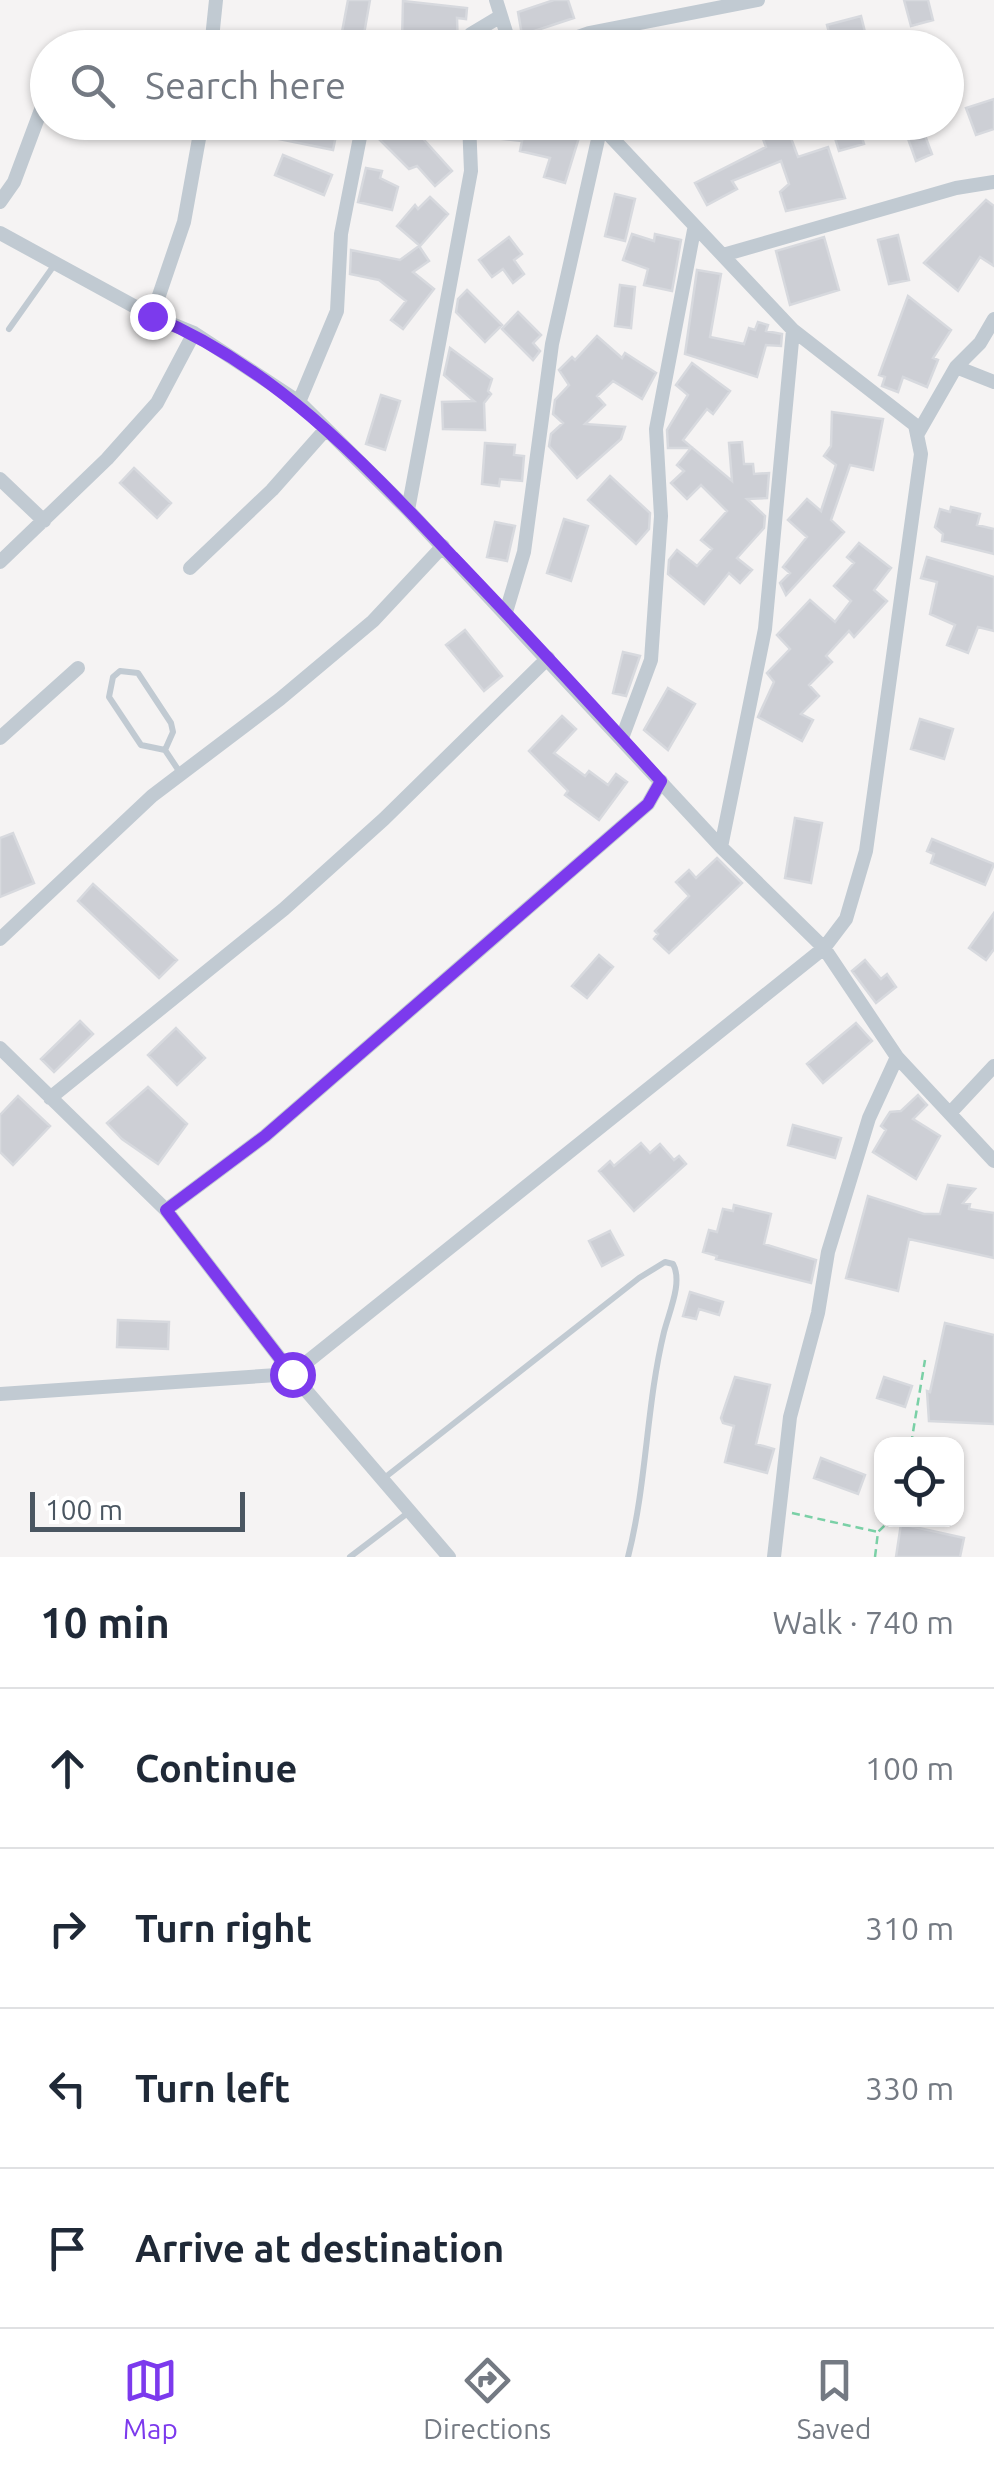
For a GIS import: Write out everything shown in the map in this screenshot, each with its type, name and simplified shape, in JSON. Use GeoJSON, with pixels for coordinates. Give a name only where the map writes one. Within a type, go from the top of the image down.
{"type":"FeatureCollection","features":[{"type":"Feature","properties":{"kind":"street"},"geometry":{"type":"LineString","coordinates":[[213,30],[216,0]]}},
{"type":"Feature","properties":{"kind":"street"},"geometry":{"type":"LineString","coordinates":[[496,0],[505,30]]}},
{"type":"Feature","properties":{"kind":"street"},"geometry":{"type":"LineString","coordinates":[[604,30],[758,0]]}},
{"type":"Feature","properties":{"kind":"street"},"geometry":{"type":"LineString","coordinates":[[478,30],[501,16]]}},
{"type":"Feature","properties":{"kind":"street"},"geometry":{"type":"LineString","coordinates":[[0,202],[14,182],[30,139]]}},
{"type":"Feature","properties":{"kind":"street"},"geometry":{"type":"LineString","coordinates":[[152,316],[184,222],[199,140]]}},
{"type":"Feature","properties":{"kind":"street"},"geometry":{"type":"LineString","coordinates":[[299,402],[337,311],[341,234],[360,140]]}},
{"type":"Feature","properties":{"kind":"street"},"geometry":{"type":"LineString","coordinates":[[408,510],[470,170],[469,140]]}},
{"type":"Feature","properties":{"kind":"street"},"geometry":{"type":"LineString","coordinates":[[506,612],[524,552],[552,344],[596,140]]}},
{"type":"Feature","properties":{"kind":"street"},"geometry":{"type":"LineString","coordinates":[[0,1394],[292,1374],[824,948],[846,920],[866,851],[921,454],[915,425],[793,330],[723,255],[694,230],[613,140]]}},
{"type":"Feature","properties":{"kind":"street"},"geometry":{"type":"LineString","coordinates":[[723,255],[956,188],[994,182]]}},
{"type":"Feature","properties":{"kind":"street"},"geometry":{"type":"LineString","coordinates":[[622,738],[651,660],[661,516],[656,429],[694,230]]}},
{"type":"Feature","properties":{"kind":"street"},"geometry":{"type":"LineString","coordinates":[[0,233],[152,316],[194,333],[299,402],[408,510],[721,846],[824,948],[898,1057],[952,1111],[994,1161]]}},
{"type":"Feature","properties":{"kind":"street"},"geometry":{"type":"LineString","coordinates":[[917,435],[956,367],[980,343],[994,319]]}},
{"type":"Feature","properties":{"kind":"street"},"geometry":{"type":"LineString","coordinates":[[721,846],[765,629],[793,330]]}},
{"type":"Feature","properties":{"kind":"street"},"geometry":{"type":"LineString","coordinates":[[0,562],[157,404],[194,333]]}},
{"type":"Feature","properties":{"kind":"street"},"geometry":{"type":"LineString","coordinates":[[956,367],[994,382]]}},
{"type":"Feature","properties":{"kind":"street"},"geometry":{"type":"LineString","coordinates":[[190,568],[272,490],[326,429]]}},
{"type":"Feature","properties":{"kind":"street"},"geometry":{"type":"LineString","coordinates":[[0,478],[44,521]]}},
{"type":"Feature","properties":{"kind":"street"},"geometry":{"type":"LineString","coordinates":[[0,939],[180,774],[373,621],[442,546]]}},
{"type":"Feature","properties":{"kind":"street"},"geometry":{"type":"LineString","coordinates":[[50,1098],[284,910],[384,820],[548,658]]}},
{"type":"Feature","properties":{"kind":"street"},"geometry":{"type":"LineString","coordinates":[[0,738],[78,668]]}},
{"type":"Feature","properties":{"kind":"street"},"geometry":{"type":"LineString","coordinates":[[166,1210],[265,1136],[648,804],[661,781]]}},
{"type":"Feature","properties":{"kind":"street"},"geometry":{"type":"LineString","coordinates":[[0,1048],[166,1210],[292,1374],[449,1557]]}},
{"type":"Feature","properties":{"kind":"street"},"geometry":{"type":"LineString","coordinates":[[774,1557],[790,1417],[818,1313],[828,1252],[869,1118],[898,1057]]}},
{"type":"Feature","properties":{"kind":"street"},"geometry":{"type":"LineString","coordinates":[[952,1111],[994,1066]]}},
{"type":"Feature","properties":{"kind":"lane"},"geometry":{"type":"LineString","coordinates":[[9,329],[55,263]]}},
{"type":"Feature","properties":{"kind":"lane"},"geometry":{"type":"LineString","coordinates":[[165,750],[173,732],[171,723],[138,673],[120,671],[113,678],[109,697],[142,745],[165,750],[180,774]]}},
{"type":"Feature","properties":{"kind":"lane"},"geometry":{"type":"LineString","coordinates":[[382,1480],[638,1278],[665,1262],[673,1264],[677,1280],[658,1356],[636,1525],[628,1557]]}},
{"type":"Feature","properties":{"kind":"lane"},"geometry":{"type":"LineString","coordinates":[[350,1557],[410,1512]]}},
{"type":"Feature","properties":{"kind":"path"},"geometry":{"type":"LineString","coordinates":[[912,1437],[926,1360]]}},
{"type":"Feature","properties":{"kind":"path"},"geometry":{"type":"LineString","coordinates":[[782,1512],[878,1532]]}},
{"type":"Feature","properties":{"kind":"path"},"geometry":{"type":"LineString","coordinates":[[875,1557],[878,1532],[883,1527]]}},
{"type":"Feature","properties":{"kind":"building"},"geometry":{"type":"Polygon","coordinates":[[[348,0],[370,0],[365,30],[342,30],[348,0]]]}},
{"type":"Feature","properties":{"kind":"building"},"geometry":{"type":"Polygon","coordinates":[[[554,0],[568,0],[574,18],[537,30],[521,30],[518,12],[554,0]]]}},
{"type":"Feature","properties":{"kind":"building"},"geometry":{"type":"Polygon","coordinates":[[[904,0],[928,0],[933,20],[911,26],[904,0]]]}},
{"type":"Feature","properties":{"kind":"building"},"geometry":{"type":"Polygon","coordinates":[[[403,1],[467,8],[466,19],[457,18],[457,30],[402,30],[403,1]]]}},
{"type":"Feature","properties":{"kind":"building"},"geometry":{"type":"Polygon","coordinates":[[[861,16],[864,30],[828,30],[827,25],[861,16]]]}},
{"type":"Feature","properties":{"kind":"building"},"geometry":{"type":"Polygon","coordinates":[[[994,99],[994,129],[976,135],[966,108],[994,99]]]}},
{"type":"Feature","properties":{"kind":"building"},"geometry":{"type":"Polygon","coordinates":[[[284,140],[335,140],[333,150],[284,140]]]}},
{"type":"Feature","properties":{"kind":"building"},"geometry":{"type":"Polygon","coordinates":[[[380,140],[424,140],[452,171],[435,186],[417,166],[409,169],[380,140]]]}},
{"type":"Feature","properties":{"kind":"building"},"geometry":{"type":"Polygon","coordinates":[[[512,140],[578,140],[565,183],[544,177],[550,158],[520,151],[522,141],[512,140]]]}},
{"type":"Feature","properties":{"kind":"building"},"geometry":{"type":"Polygon","coordinates":[[[763,140],[792,140],[798,157],[828,147],[845,198],[786,211],[780,192],[789,184],[781,161],[732,181],[737,189],[707,205],[695,183],[766,147],[763,140]]]}},
{"type":"Feature","properties":{"kind":"building"},"geometry":{"type":"Polygon","coordinates":[[[836,140],[863,140],[864,144],[839,151],[836,140]]]}},
{"type":"Feature","properties":{"kind":"building"},"geometry":{"type":"Polygon","coordinates":[[[908,140],[927,140],[932,154],[916,161],[908,140]]]}},
{"type":"Feature","properties":{"kind":"building"},"geometry":{"type":"Polygon","coordinates":[[[283,155],[332,175],[324,195],[275,175],[283,155]]]}},
{"type":"Feature","properties":{"kind":"building"},"geometry":{"type":"Polygon","coordinates":[[[366,168],[382,171],[380,178],[398,187],[392,210],[358,202],[366,168]]]}},
{"type":"Feature","properties":{"kind":"building"},"geometry":{"type":"Polygon","coordinates":[[[615,194],[635,199],[625,241],[605,236],[615,194]]]}},
{"type":"Feature","properties":{"kind":"building"},"geometry":{"type":"Polygon","coordinates":[[[430,197],[448,214],[420,246],[397,226],[415,205],[418,209],[430,197]]]}},
{"type":"Feature","properties":{"kind":"building"},"geometry":{"type":"Polygon","coordinates":[[[986,200],[994,206],[994,266],[980,257],[958,291],[924,263],[986,200]]]}},
{"type":"Feature","properties":{"kind":"building"},"geometry":{"type":"Polygon","coordinates":[[[632,234],[654,241],[655,234],[681,240],[672,291],[644,285],[648,269],[623,260],[632,234]]]}},
{"type":"Feature","properties":{"kind":"building"},"geometry":{"type":"Polygon","coordinates":[[[898,235],[909,280],[889,284],[878,240],[898,235]]]}},
{"type":"Feature","properties":{"kind":"building"},"geometry":{"type":"Polygon","coordinates":[[[509,237],[522,254],[514,260],[524,274],[513,283],[503,269],[492,277],[479,260],[509,237]]]}},
{"type":"Feature","properties":{"kind":"building"},"geometry":{"type":"Polygon","coordinates":[[[824,237],[839,290],[790,305],[776,251],[824,237]]]}},
{"type":"Feature","properties":{"kind":"building"},"geometry":{"type":"Polygon","coordinates":[[[419,246],[429,261],[413,272],[434,289],[403,329],[391,320],[406,301],[379,280],[350,274],[351,250],[400,260],[419,246]]]}},
{"type":"Feature","properties":{"kind":"building"},"geometry":{"type":"Polygon","coordinates":[[[697,270],[721,274],[710,337],[744,344],[749,328],[755,330],[758,322],[768,325],[766,331],[782,334],[781,346],[766,345],[757,377],[685,354],[697,270]]]}},
{"type":"Feature","properties":{"kind":"building"},"geometry":{"type":"Polygon","coordinates":[[[620,285],[635,287],[631,328],[615,326],[620,285]]]}},
{"type":"Feature","properties":{"kind":"building"},"geometry":{"type":"Polygon","coordinates":[[[467,290],[502,325],[485,342],[456,312],[458,299],[467,290]]]}},
{"type":"Feature","properties":{"kind":"building"},"geometry":{"type":"Polygon","coordinates":[[[908,296],[951,330],[933,358],[938,360],[927,387],[903,377],[898,392],[882,386],[885,377],[879,375],[908,296]]]}},
{"type":"Feature","properties":{"kind":"building"},"geometry":{"type":"Polygon","coordinates":[[[518,312],[541,335],[533,343],[540,351],[533,360],[502,329],[518,312]]]}},
{"type":"Feature","properties":{"kind":"building"},"geometry":{"type":"Polygon","coordinates":[[[597,336],[622,358],[625,353],[656,373],[642,399],[613,381],[597,396],[605,405],[585,424],[625,427],[621,439],[577,478],[549,446],[551,434],[563,423],[553,414],[555,400],[569,385],[559,370],[572,357],[575,360],[597,336]]]}},
{"type":"Feature","properties":{"kind":"building"},"geometry":{"type":"Polygon","coordinates":[[[450,348],[492,379],[488,391],[491,394],[484,403],[485,430],[443,429],[442,402],[474,401],[444,375],[450,348]]]}},
{"type":"Feature","properties":{"kind":"building"},"geometry":{"type":"Polygon","coordinates":[[[692,363],[730,391],[713,414],[707,409],[683,440],[732,481],[729,443],[742,442],[744,464],[753,464],[754,474],[769,473],[767,498],[747,499],[765,516],[764,528],[737,558],[752,570],[740,583],[729,573],[704,604],[668,574],[669,560],[677,550],[697,566],[712,549],[701,540],[727,511],[701,485],[687,499],[671,483],[684,471],[677,465],[691,448],[668,448],[667,430],[688,395],[676,385],[692,363]]]}},
{"type":"Feature","properties":{"kind":"building"},"geometry":{"type":"Polygon","coordinates":[[[381,395],[400,401],[385,450],[366,444],[381,395]]]}},
{"type":"Feature","properties":{"kind":"building"},"geometry":{"type":"Polygon","coordinates":[[[832,412],[883,419],[873,470],[850,465],[831,520],[844,532],[786,595],[780,583],[790,573],[783,567],[807,537],[788,520],[807,499],[821,511],[836,465],[824,456],[831,446],[832,412]]]}},
{"type":"Feature","properties":{"kind":"building"},"geometry":{"type":"Polygon","coordinates":[[[485,443],[515,445],[514,455],[524,456],[522,481],[500,479],[499,486],[482,484],[485,443]]]}},
{"type":"Feature","properties":{"kind":"building"},"geometry":{"type":"Polygon","coordinates":[[[134,468],[171,503],[157,518],[120,483],[134,468]]]}},
{"type":"Feature","properties":{"kind":"building"},"geometry":{"type":"Polygon","coordinates":[[[610,476],[650,513],[649,529],[636,544],[588,500],[610,476]]]}},
{"type":"Feature","properties":{"kind":"building"},"geometry":{"type":"Polygon","coordinates":[[[951,507],[980,514],[977,525],[994,529],[994,554],[942,541],[943,534],[935,527],[940,509],[950,512],[951,507]]]}},
{"type":"Feature","properties":{"kind":"building"},"geometry":{"type":"Polygon","coordinates":[[[564,519],[588,526],[571,581],[547,573],[564,519]]]}},
{"type":"Feature","properties":{"kind":"building"},"geometry":{"type":"Polygon","coordinates":[[[495,522],[515,526],[507,561],[487,557],[495,522]]]}},
{"type":"Feature","properties":{"kind":"building"},"geometry":{"type":"Polygon","coordinates":[[[859,543],[891,568],[874,590],[887,601],[854,637],[849,631],[826,656],[832,662],[809,685],[819,696],[801,714],[813,720],[802,741],[758,717],[774,682],[767,673],[790,649],[777,635],[810,600],[835,622],[851,601],[834,586],[854,563],[847,557],[859,543]]]}},
{"type":"Feature","properties":{"kind":"building"},"geometry":{"type":"Polygon","coordinates":[[[927,557],[994,577],[994,631],[978,627],[968,653],[947,645],[955,625],[930,614],[937,582],[921,578],[927,557]]]}},
{"type":"Feature","properties":{"kind":"building"},"geometry":{"type":"Polygon","coordinates":[[[465,630],[502,676],[484,691],[446,645],[465,630]]]}},
{"type":"Feature","properties":{"kind":"building"},"geometry":{"type":"Polygon","coordinates":[[[623,652],[640,656],[626,696],[613,693],[623,652]]]}},
{"type":"Feature","properties":{"kind":"building"},"geometry":{"type":"Polygon","coordinates":[[[668,688],[695,704],[668,750],[644,730],[668,688]]]}},
{"type":"Feature","properties":{"kind":"building"},"geometry":{"type":"Polygon","coordinates":[[[562,716],[576,729],[554,753],[585,776],[589,771],[608,785],[616,774],[627,782],[599,820],[565,795],[568,791],[529,751],[562,716]]]}},
{"type":"Feature","properties":{"kind":"building"},"geometry":{"type":"Polygon","coordinates":[[[920,719],[953,729],[944,759],[911,749],[920,719]]]}},
{"type":"Feature","properties":{"kind":"building"},"geometry":{"type":"Polygon","coordinates":[[[795,818],[822,823],[811,883],[785,878],[795,818]]]}},
{"type":"Feature","properties":{"kind":"building"},"geometry":{"type":"Polygon","coordinates":[[[13,833],[34,883],[0,897],[0,838],[13,833]]]}},
{"type":"Feature","properties":{"kind":"building"},"geometry":{"type":"Polygon","coordinates":[[[932,839],[994,864],[985,885],[931,863],[934,854],[927,851],[932,839]]]}},
{"type":"Feature","properties":{"kind":"building"},"geometry":{"type":"Polygon","coordinates":[[[717,858],[742,883],[669,953],[654,939],[658,934],[655,931],[689,896],[676,882],[689,870],[696,878],[717,858]]]}},
{"type":"Feature","properties":{"kind":"building"},"geometry":{"type":"Polygon","coordinates":[[[93,884],[177,960],[159,978],[78,901],[93,884]]]}},
{"type":"Feature","properties":{"kind":"building"},"geometry":{"type":"Polygon","coordinates":[[[994,913],[994,949],[986,960],[969,948],[994,913]]]}},
{"type":"Feature","properties":{"kind":"building"},"geometry":{"type":"Polygon","coordinates":[[[599,955],[613,967],[587,998],[572,986],[599,955]]]}},
{"type":"Feature","properties":{"kind":"building"},"geometry":{"type":"Polygon","coordinates":[[[865,960],[881,979],[887,974],[896,987],[876,1003],[852,971],[865,960]]]}},
{"type":"Feature","properties":{"kind":"building"},"geometry":{"type":"Polygon","coordinates":[[[80,1021],[93,1034],[54,1072],[41,1059],[80,1021]]]}},
{"type":"Feature","properties":{"kind":"building"},"geometry":{"type":"Polygon","coordinates":[[[856,1023],[872,1041],[823,1083],[807,1064],[856,1023]]]}},
{"type":"Feature","properties":{"kind":"building"},"geometry":{"type":"Polygon","coordinates":[[[176,1028],[205,1058],[177,1085],[148,1055],[176,1028]]]}},
{"type":"Feature","properties":{"kind":"building"},"geometry":{"type":"Polygon","coordinates":[[[148,1087],[187,1124],[158,1164],[122,1139],[107,1123],[148,1087]]]}},
{"type":"Feature","properties":{"kind":"building"},"geometry":{"type":"Polygon","coordinates":[[[918,1095],[927,1105],[913,1119],[940,1136],[916,1179],[873,1152],[886,1130],[881,1126],[890,1112],[901,1111],[918,1095]]]}},
{"type":"Feature","properties":{"kind":"building"},"geometry":{"type":"Polygon","coordinates":[[[18,1096],[50,1126],[13,1165],[0,1152],[0,1115],[18,1096]]]}},
{"type":"Feature","properties":{"kind":"building"},"geometry":{"type":"Polygon","coordinates":[[[793,1125],[841,1138],[835,1158],[788,1145],[793,1125]]]}},
{"type":"Feature","properties":{"kind":"building"},"geometry":{"type":"Polygon","coordinates":[[[641,1143],[650,1153],[660,1144],[674,1160],[679,1156],[686,1164],[634,1211],[599,1171],[610,1161],[614,1166],[641,1143]]]}},
{"type":"Feature","properties":{"kind":"building"},"geometry":{"type":"Polygon","coordinates":[[[948,1185],[975,1189],[963,1203],[970,1204],[969,1209],[994,1213],[994,1258],[909,1239],[898,1291],[846,1278],[868,1196],[924,1214],[940,1214],[948,1185]]]}},
{"type":"Feature","properties":{"kind":"building"},"geometry":{"type":"Polygon","coordinates":[[[734,1205],[771,1214],[764,1244],[816,1260],[811,1283],[716,1259],[717,1256],[703,1252],[709,1230],[717,1232],[723,1209],[733,1211],[734,1205]]]}},
{"type":"Feature","properties":{"kind":"building"},"geometry":{"type":"Polygon","coordinates":[[[610,1231],[623,1255],[602,1266],[589,1241],[610,1231]]]}},
{"type":"Feature","properties":{"kind":"building"},"geometry":{"type":"Polygon","coordinates":[[[690,1292],[723,1302],[719,1315],[699,1309],[696,1319],[683,1316],[690,1292]]]}},
{"type":"Feature","properties":{"kind":"building"},"geometry":{"type":"Polygon","coordinates":[[[118,1320],[169,1322],[168,1349],[117,1347],[118,1320]]]}},
{"type":"Feature","properties":{"kind":"building"},"geometry":{"type":"Polygon","coordinates":[[[945,1323],[994,1335],[994,1424],[929,1421],[927,1391],[930,1392],[945,1323]]]}},
{"type":"Feature","properties":{"kind":"building"},"geometry":{"type":"Polygon","coordinates":[[[735,1377],[770,1385],[756,1444],[774,1449],[767,1473],[725,1462],[734,1426],[723,1423],[721,1418],[735,1377]]]}},
{"type":"Feature","properties":{"kind":"building"},"geometry":{"type":"Polygon","coordinates":[[[884,1377],[912,1386],[905,1407],[877,1398],[884,1377]]]}},
{"type":"Feature","properties":{"kind":"building"},"geometry":{"type":"Polygon","coordinates":[[[821,1458],[865,1475],[858,1494],[814,1478],[821,1458]]]}},
{"type":"Feature","properties":{"kind":"building"},"geometry":{"type":"Polygon","coordinates":[[[901,1527],[964,1538],[960,1557],[896,1557],[901,1527]]]}},
{"type":"Feature","properties":{"kind":"route"},"geometry":{"type":"LineString","coordinates":[[152,316],[194,333],[299,402],[506,612],[661,781],[648,804],[265,1136],[166,1210],[292,1374]]}}]}
